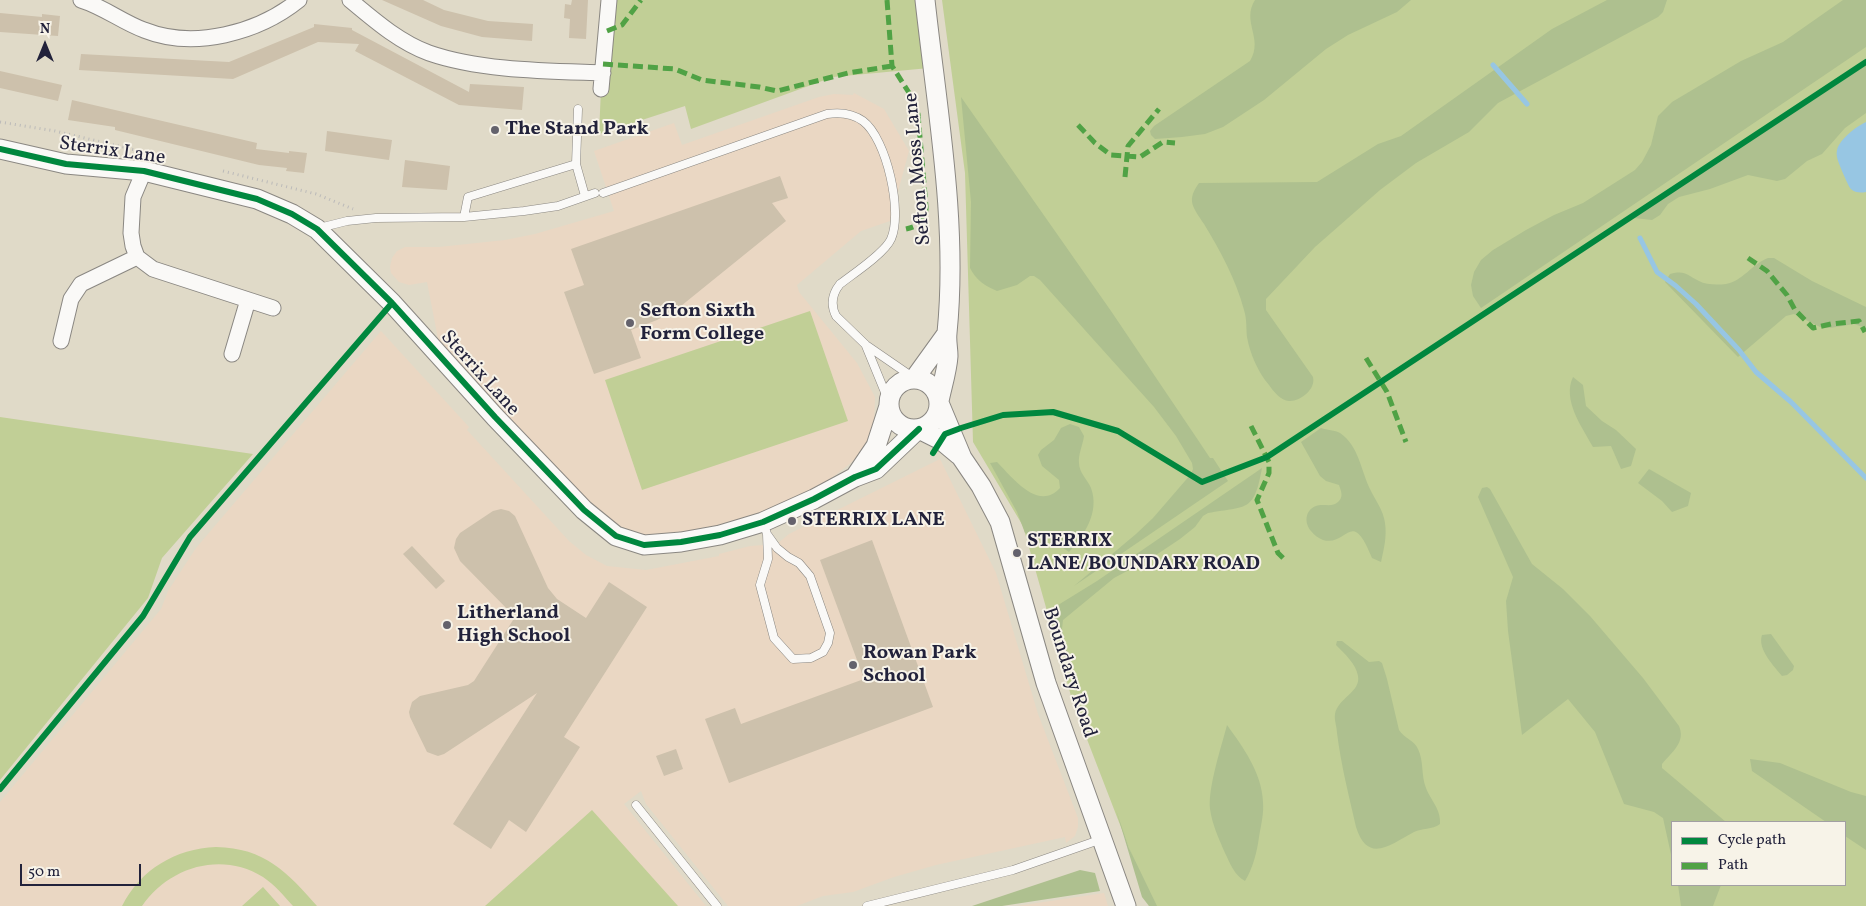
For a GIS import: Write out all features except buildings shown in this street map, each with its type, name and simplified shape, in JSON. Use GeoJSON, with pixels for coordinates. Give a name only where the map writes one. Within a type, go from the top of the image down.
{"type":"FeatureCollection","features":[{"type":"Feature","properties":{"kind":"street"},"geometry":{"type":"LineString","coordinates":[[81,0],[91,3],[145,31],[181,38],[204,38],[252,27],[271,19],[299,0]]}},
{"type":"Feature","properties":{"kind":"street"},"geometry":{"type":"LineString","coordinates":[[350,0],[388,31],[408,43],[449,59],[476,64],[537,70],[602,73]]}},
{"type":"Feature","properties":{"kind":"street"},"geometry":{"type":"LineString","coordinates":[[601,89],[609,0]]}},
{"type":"Feature","properties":{"kind":"street","name":"Sefton Moss Lane"},"geometry":{"type":"LineString","coordinates":[[925,0],[948,218],[950,291],[946,335],[948,354],[939,402]]}},
{"type":"Feature","properties":{"kind":"street","name":"Sterrix Lane"},"geometry":{"type":"LineString","coordinates":[[0,149],[66,164],[144,170],[256,199],[292,214],[317,229],[392,303],[496,418],[584,510],[616,536],[644,545],[681,542],[765,528],[855,477],[876,469],[918,429]]}},
{"type":"Feature","properties":{"kind":"street"},"geometry":{"type":"LineString","coordinates":[[144,170],[133,197],[131,214],[133,246],[138,257],[153,269],[273,308]]}},
{"type":"Feature","properties":{"kind":"street"},"geometry":{"type":"LineString","coordinates":[[61,340],[71,299],[81,284],[138,257]]}},
{"type":"Feature","properties":{"kind":"street"},"geometry":{"type":"LineString","coordinates":[[232,354],[248,300]]}},
{"type":"Feature","properties":{"kind":"street"},"geometry":{"type":"LineString","coordinates":[[914,378],[928,383],[937,394],[939,402],[936,416],[932,422],[918,429],[902,426],[891,414],[889,404],[894,388],[900,383],[914,378],[946,335]]}},
{"type":"Feature","properties":{"kind":"street","name":"Boundary Road"},"geometry":{"type":"LineString","coordinates":[[939,402],[962,458],[981,486],[1000,522],[1046,683],[1126,906]]}},
{"type":"Feature","properties":{"kind":"street","name":"Sterrix Lane"},"geometry":{"type":"LineString","coordinates":[[855,477],[876,446],[889,404]]}},
{"type":"Feature","properties":{"kind":"street","name":"Boundary Road"},"geometry":{"type":"LineString","coordinates":[[918,429],[941,440],[962,458]]}},
{"type":"Feature","properties":{"kind":"lane"},"geometry":{"type":"LineString","coordinates":[[578,110],[576,164],[584,196]]}},
{"type":"Feature","properties":{"kind":"lane"},"geometry":{"type":"LineString","coordinates":[[317,229],[346,221],[376,218],[464,217],[558,206],[826,114],[845,114],[856,117],[865,123],[881,148],[890,175],[896,222],[889,244],[840,284],[833,297],[833,310],[836,316],[866,345],[914,378]]}},
{"type":"Feature","properties":{"kind":"lane"},"geometry":{"type":"LineString","coordinates":[[464,217],[468,197],[576,164]]}},
{"type":"Feature","properties":{"kind":"lane"},"geometry":{"type":"LineString","coordinates":[[866,345],[889,404]]}},
{"type":"Feature","properties":{"kind":"lane"},"geometry":{"type":"LineString","coordinates":[[765,528],[777,548],[799,563],[810,576],[830,633],[828,644],[823,652],[812,658],[793,659],[774,638],[760,585],[768,559],[765,528]]}},
{"type":"Feature","properties":{"kind":"lane"},"geometry":{"type":"LineString","coordinates":[[636,805],[717,906]]}},
{"type":"Feature","properties":{"kind":"lane"},"geometry":{"type":"LineString","coordinates":[[866,906],[1014,870],[1103,838]]}},
{"type":"Feature","properties":{"kind":"shaded area","name":"Sefton Sixth Form College"},"geometry":{"type":"Polygon","coordinates":[[[854,93],[884,109],[909,151],[890,221],[861,231],[797,285],[799,292],[857,363],[875,397],[874,426],[868,442],[857,458],[833,477],[798,497],[763,513],[698,533],[624,540],[441,354],[427,282],[409,285],[399,282],[391,273],[392,258],[397,251],[405,247],[439,247],[505,240],[535,234],[614,211],[594,151],[674,123],[682,145],[819,97],[834,94],[853,95],[854,93]]]}},
{"type":"Feature","properties":{"kind":"shaded area","name":"Litherland High School"},"geometry":{"type":"Polygon","coordinates":[[[381,331],[469,427],[467,430],[569,541],[586,555],[607,566],[646,570],[719,556],[719,554],[750,546],[777,544],[789,534],[940,459],[996,573],[1038,714],[1078,818],[1075,836],[1066,843],[1065,837],[936,865],[894,877],[853,892],[823,896],[797,906],[728,906],[646,804],[641,791],[624,804],[706,906],[0,906],[0,802],[161,609],[168,591],[196,548],[381,331]]]}},
{"type":"Feature","properties":{"kind":"shaded area"},"geometry":{"type":"Polygon","coordinates":[[[1104,893],[1108,906],[1017,906],[1104,893]]]}},
{"type":"Feature","properties":{"kind":"green space"},"geometry":{"type":"Polygon","coordinates":[[[609,0],[932,0],[940,67],[833,77],[691,129],[685,106],[599,134],[609,0]]]}},
{"type":"Feature","properties":{"kind":"green space"},"geometry":{"type":"Polygon","coordinates":[[[942,0],[1866,0],[1866,906],[1149,906],[1144,887],[1073,703],[1023,526],[973,442],[965,173],[942,0]]]}},
{"type":"Feature","properties":{"kind":"green space"},"geometry":{"type":"Polygon","coordinates":[[[1255,0],[1411,0],[1397,12],[1348,35],[1326,49],[1264,100],[1223,127],[1205,134],[1155,139],[1150,131],[1154,126],[1250,61],[1255,45],[1250,16],[1255,0]]]}},
{"type":"Feature","properties":{"kind":"green space"},"geometry":{"type":"Polygon","coordinates":[[[1607,0],[1667,0],[1663,12],[1658,17],[1498,103],[1469,132],[1416,163],[1380,190],[1315,247],[1266,299],[1266,310],[1313,377],[1310,390],[1303,397],[1287,401],[1278,396],[1265,380],[1255,362],[1250,350],[1245,313],[1237,288],[1222,255],[1192,204],[1195,189],[1199,183],[1317,182],[1378,144],[1401,136],[1552,29],[1607,0]]]}},
{"type":"Feature","properties":{"kind":"green space"},"geometry":{"type":"Polygon","coordinates":[[[1843,0],[1866,0],[1866,47],[1481,308],[1473,296],[1471,285],[1474,272],[1481,260],[1493,250],[1526,230],[1554,215],[1583,203],[1635,170],[1642,162],[1651,145],[1658,116],[1672,102],[1741,61],[1783,42],[1843,0]]]}},
{"type":"Feature","properties":{"kind":"green space"},"geometry":{"type":"Polygon","coordinates":[[[1866,62],[1866,113],[1845,128],[1822,154],[1807,161],[1785,179],[1777,181],[1748,175],[1710,189],[1679,197],[1668,204],[1660,215],[1652,220],[1634,218],[1866,62]]]}},
{"type":"Feature","properties":{"kind":"green space"},"geometry":{"type":"Polygon","coordinates":[[[961,97],[1111,311],[1210,458],[1213,458],[1228,481],[1074,586],[1153,518],[1191,474],[1193,469],[1192,463],[1176,436],[1154,407],[1040,280],[1030,276],[1017,285],[997,291],[981,282],[972,272],[970,268],[971,202],[961,97]]]}},
{"type":"Feature","properties":{"kind":"green space"},"geometry":{"type":"Polygon","coordinates":[[[1768,258],[1774,258],[1812,281],[1866,307],[1866,328],[1854,324],[1830,328],[1820,327],[1794,314],[1786,316],[1738,357],[1665,282],[1670,274],[1679,273],[1686,274],[1705,283],[1726,284],[1737,280],[1768,258]]]}},
{"type":"Feature","properties":{"kind":"green space"},"geometry":{"type":"Polygon","coordinates":[[[810,311],[848,421],[642,490],[605,380],[810,311]]]}},
{"type":"Feature","properties":{"kind":"green space"},"geometry":{"type":"Polygon","coordinates":[[[1573,377],[1583,385],[1586,406],[1636,449],[1631,466],[1621,469],[1611,446],[1593,447],[1579,422],[1572,404],[1570,386],[1573,377]]]}},
{"type":"Feature","properties":{"kind":"green space"},"geometry":{"type":"Polygon","coordinates":[[[0,417],[253,454],[162,558],[148,598],[0,780],[0,417]]]}},
{"type":"Feature","properties":{"kind":"green space"},"geometry":{"type":"Polygon","coordinates":[[[1070,424],[1079,427],[1084,436],[1079,457],[1079,467],[1091,488],[1093,506],[1092,515],[1085,531],[1069,552],[1044,535],[1032,536],[1025,533],[1017,512],[990,463],[997,462],[1026,490],[1034,494],[1043,496],[1052,494],[1060,488],[1059,480],[1042,466],[1038,455],[1041,450],[1054,440],[1061,428],[1070,424]]]}},
{"type":"Feature","properties":{"kind":"green space"},"geometry":{"type":"Polygon","coordinates":[[[1321,428],[1340,433],[1351,444],[1369,487],[1381,509],[1386,528],[1381,562],[1372,558],[1359,534],[1354,531],[1331,541],[1323,540],[1315,535],[1307,524],[1307,517],[1312,508],[1319,505],[1336,504],[1341,496],[1339,485],[1326,481],[1320,476],[1301,442],[1321,428]]]}},
{"type":"Feature","properties":{"kind":"green space"},"geometry":{"type":"Polygon","coordinates":[[[1262,468],[1256,493],[1247,504],[1241,507],[1208,513],[1203,516],[1195,527],[1180,539],[1150,559],[1114,578],[1063,620],[1062,629],[1075,685],[1050,610],[1097,581],[1262,468]]]}},
{"type":"Feature","properties":{"kind":"green space"},"geometry":{"type":"Polygon","coordinates":[[[1649,469],[1691,493],[1688,506],[1672,512],[1662,501],[1638,483],[1649,469]]]}},
{"type":"Feature","properties":{"kind":"green space"},"geometry":{"type":"Polygon","coordinates":[[[1487,487],[1490,489],[1532,564],[1563,589],[1590,616],[1643,678],[1679,726],[1681,737],[1679,742],[1674,751],[1662,764],[1662,768],[1725,821],[1671,821],[1671,854],[1663,818],[1654,812],[1624,804],[1595,732],[1568,699],[1522,735],[1508,631],[1506,601],[1513,577],[1478,497],[1482,488],[1487,487]]]}},
{"type":"Feature","properties":{"kind":"green space"},"geometry":{"type":"Polygon","coordinates":[[[1771,634],[1794,666],[1793,670],[1787,675],[1782,676],[1762,646],[1762,635],[1771,634]]]}},
{"type":"Feature","properties":{"kind":"green space"},"geometry":{"type":"Polygon","coordinates":[[[1337,641],[1342,641],[1369,662],[1379,661],[1382,663],[1399,730],[1418,749],[1424,783],[1439,814],[1440,824],[1437,826],[1417,831],[1389,846],[1381,848],[1367,846],[1361,839],[1356,827],[1345,780],[1335,714],[1340,704],[1353,691],[1358,682],[1358,676],[1353,663],[1336,645],[1337,641]]]}},
{"type":"Feature","properties":{"kind":"green space"},"geometry":{"type":"Polygon","coordinates":[[[1227,725],[1251,761],[1262,791],[1263,811],[1257,848],[1245,881],[1235,872],[1229,861],[1216,831],[1210,809],[1213,779],[1227,725]]]}},
{"type":"Feature","properties":{"kind":"green space"},"geometry":{"type":"Polygon","coordinates":[[[1750,759],[1780,763],[1851,792],[1866,796],[1866,850],[1846,837],[1846,821],[1825,821],[1752,771],[1750,759]]]}},
{"type":"Feature","properties":{"kind":"green space"},"geometry":{"type":"Polygon","coordinates":[[[592,810],[678,906],[485,906],[592,810]]]}},
{"type":"Feature","properties":{"kind":"green space"},"geometry":{"type":"Polygon","coordinates":[[[1116,810],[1129,848],[1157,906],[1149,906],[1142,897],[1116,810]]]}},
{"type":"Feature","properties":{"kind":"green space"},"geometry":{"type":"Polygon","coordinates":[[[216,847],[233,848],[248,852],[274,864],[317,906],[293,906],[263,877],[247,869],[213,864],[197,867],[166,881],[153,892],[142,906],[122,906],[139,881],[161,863],[187,852],[216,847]]]}},
{"type":"Feature","properties":{"kind":"green space"},"geometry":{"type":"Polygon","coordinates":[[[1080,870],[1095,873],[1100,891],[1002,906],[972,906],[1080,870]]]}},
{"type":"Feature","properties":{"kind":"green space"},"geometry":{"type":"Polygon","coordinates":[[[1678,886],[1721,886],[1713,906],[1681,906],[1678,886]]]}},
{"type":"Feature","properties":{"kind":"green space"},"geometry":{"type":"Polygon","coordinates":[[[263,887],[280,906],[242,906],[263,887]]]}},
{"type":"Feature","properties":{"kind":"water"},"geometry":{"type":"Polygon","coordinates":[[[1866,122],[1866,192],[1858,192],[1853,190],[1848,184],[1839,163],[1837,152],[1838,146],[1844,138],[1866,122]]]}},
{"type":"Feature","properties":{"kind":"waterway"},"geometry":{"type":"LineString","coordinates":[[1493,65],[1527,104]]}},
{"type":"Feature","properties":{"kind":"waterway"},"geometry":{"type":"LineString","coordinates":[[1640,238],[1657,272],[1696,304],[1739,350],[1756,372],[1791,402],[1866,478]]}},
{"type":"Feature","properties":{"kind":"marked path"},"geometry":{"type":"LineString","coordinates":[[607,31],[622,25],[641,0]]}},
{"type":"Feature","properties":{"kind":"marked path"},"geometry":{"type":"LineString","coordinates":[[887,0],[892,66],[913,99],[918,114],[926,207],[925,216],[921,222],[906,229]]}},
{"type":"Feature","properties":{"kind":"marked path"},"geometry":{"type":"LineString","coordinates":[[603,64],[675,69],[702,80],[777,91],[848,73],[892,66]]}},
{"type":"Feature","properties":{"kind":"marked path"},"geometry":{"type":"LineString","coordinates":[[1125,177],[1128,146],[1159,109]]}},
{"type":"Feature","properties":{"kind":"marked path"},"geometry":{"type":"LineString","coordinates":[[1078,125],[1095,143],[1111,155],[1140,157],[1163,142],[1175,143]]}},
{"type":"Feature","properties":{"kind":"marked path"},"geometry":{"type":"LineString","coordinates":[[1748,258],[1767,271],[1787,295],[1795,310],[1813,328],[1859,321],[1865,332]]}},
{"type":"Feature","properties":{"kind":"marked path"},"geometry":{"type":"LineString","coordinates":[[1366,358],[1387,392],[1406,442]]}},
{"type":"Feature","properties":{"kind":"marked path"},"geometry":{"type":"LineString","coordinates":[[1251,426],[1269,462],[1269,473],[1257,500],[1278,553],[1286,561]]}},
{"type":"Feature","properties":{"kind":"cycle path"},"geometry":{"type":"LineString","coordinates":[[933,453],[945,434],[961,428],[1003,415],[1053,412],[1118,431],[1202,482],[1267,457],[1866,62]]}},
{"type":"Feature","properties":{"kind":"cycle path"},"geometry":{"type":"LineString","coordinates":[[0,149],[66,164],[144,171],[257,199],[292,214],[317,229],[392,303],[495,417],[584,510],[616,536],[644,545],[681,542],[720,535],[763,522],[814,499],[855,477],[876,469],[919,429]]}},
{"type":"Feature","properties":{"kind":"cycle path"},"geometry":{"type":"LineString","coordinates":[[0,789],[143,616],[190,537],[392,303]]}},
{"type":"Feature","properties":{"kind":"place","name":"The Stand Park"},"geometry":{"type":"Point","coordinates":[495,130]}},
{"type":"Feature","properties":{"kind":"place","name":"Sefton Sixth Form College"},"geometry":{"type":"Point","coordinates":[630,323]}},
{"type":"Feature","properties":{"kind":"place","name":"STERRIX LANE"},"geometry":{"type":"Point","coordinates":[792,521]}},
{"type":"Feature","properties":{"kind":"place","name":"STERRIX LANE/BOUNDARY ROAD"},"geometry":{"type":"Point","coordinates":[1017,553]}},
{"type":"Feature","properties":{"kind":"place","name":"Litherland High School"},"geometry":{"type":"Point","coordinates":[447,625]}},
{"type":"Feature","properties":{"kind":"place","name":"Rowan Park School"},"geometry":{"type":"Point","coordinates":[853,665]}}]}
